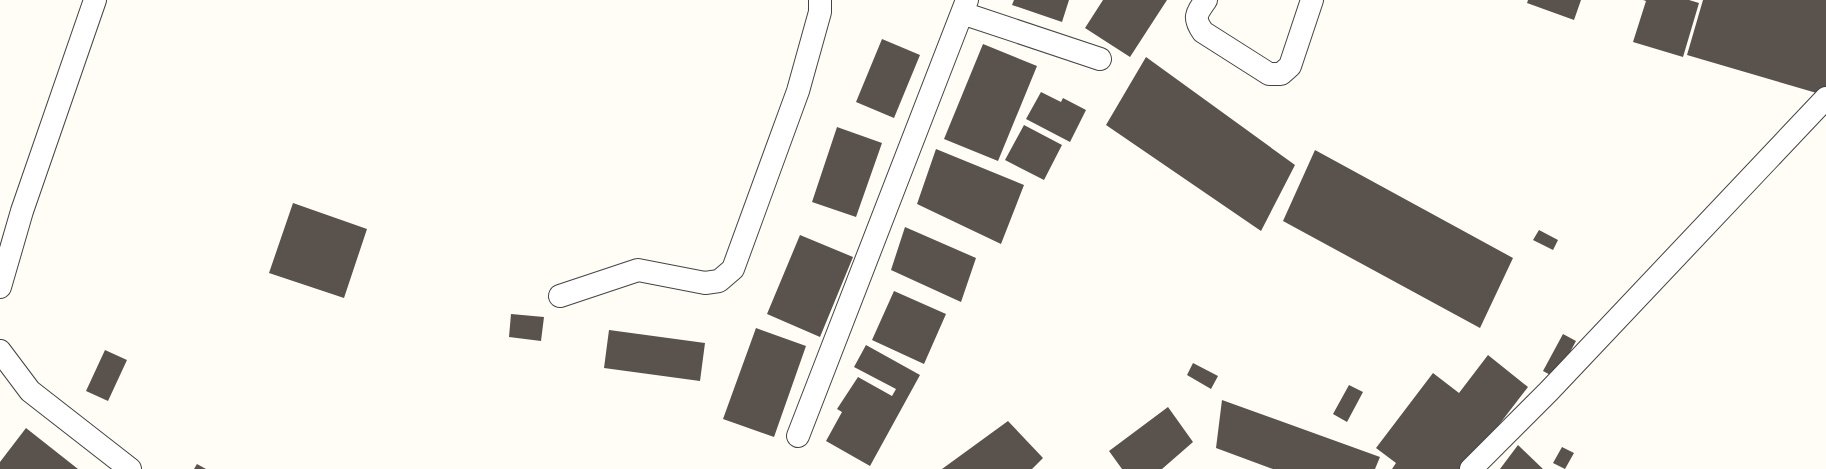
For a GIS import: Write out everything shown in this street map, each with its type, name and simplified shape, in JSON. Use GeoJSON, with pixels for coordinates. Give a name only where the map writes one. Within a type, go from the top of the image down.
{"type":"FeatureCollection","features":[{"type":"Feature","properties":{"kind":"street"},"geometry":{"type":"LineString","coordinates":[[0,287],[22,211],[95,0]]}},
{"type":"Feature","properties":{"kind":"street"},"geometry":{"type":"LineString","coordinates":[[560,296],[638,270],[705,283],[719,281],[733,269],[798,91],[820,12],[820,0]]}},
{"type":"Feature","properties":{"kind":"street"},"geometry":{"type":"LineString","coordinates":[[1206,0],[1197,13],[1197,24],[1203,32],[1269,74],[1281,74],[1290,66],[1312,0]]}},
{"type":"Feature","properties":{"kind":"street"},"geometry":{"type":"LineString","coordinates":[[798,436],[965,7],[1100,59]]}},
{"type":"Feature","properties":{"kind":"street"},"geometry":{"type":"LineString","coordinates":[[1471,469],[1549,392],[1826,98]]}},
{"type":"Feature","properties":{"kind":"street"},"geometry":{"type":"LineString","coordinates":[[0,351],[30,391],[130,469]]}},
{"type":"Feature","properties":{"kind":"building"},"geometry":{"type":"Polygon","coordinates":[[[1014,0],[1069,0],[1062,22],[1012,5],[1014,0]]]}},
{"type":"Feature","properties":{"kind":"building"},"geometry":{"type":"Polygon","coordinates":[[[1103,0],[1167,0],[1130,57],[1085,28],[1103,0]]]}},
{"type":"Feature","properties":{"kind":"building"},"geometry":{"type":"Polygon","coordinates":[[[1528,0],[1581,0],[1574,20],[1527,3],[1528,0]]]}},
{"type":"Feature","properties":{"kind":"building"},"geometry":{"type":"Polygon","coordinates":[[[1643,0],[1689,0],[1699,3],[1683,57],[1633,42],[1646,1],[1643,0]]]}},
{"type":"Feature","properties":{"kind":"building"},"geometry":{"type":"Polygon","coordinates":[[[1703,0],[1826,0],[1826,88],[1820,94],[1687,55],[1703,0]]]}},
{"type":"Feature","properties":{"kind":"building"},"geometry":{"type":"Polygon","coordinates":[[[882,39],[920,55],[894,118],[856,102],[882,39]]]}},
{"type":"Feature","properties":{"kind":"building"},"geometry":{"type":"Polygon","coordinates":[[[983,44],[1037,66],[998,161],[944,139],[983,44]]]}},
{"type":"Feature","properties":{"kind":"building"},"geometry":{"type":"Polygon","coordinates":[[[1146,57],[1295,165],[1261,231],[1106,125],[1146,57]]]}},
{"type":"Feature","properties":{"kind":"building"},"geometry":{"type":"Polygon","coordinates":[[[1041,92],[1061,102],[1063,98],[1086,110],[1070,142],[1026,119],[1041,92]]]}},
{"type":"Feature","properties":{"kind":"building"},"geometry":{"type":"Polygon","coordinates":[[[1024,125],[1062,145],[1044,180],[1005,160],[1024,125]]]}},
{"type":"Feature","properties":{"kind":"building"},"geometry":{"type":"Polygon","coordinates":[[[837,127],[882,143],[856,217],[812,202],[837,127]]]}},
{"type":"Feature","properties":{"kind":"building"},"geometry":{"type":"Polygon","coordinates":[[[936,149],[1024,185],[1001,244],[917,204],[936,149]]]}},
{"type":"Feature","properties":{"kind":"building"},"geometry":{"type":"Polygon","coordinates":[[[1315,150],[1513,258],[1480,328],[1283,221],[1315,150]]]}},
{"type":"Feature","properties":{"kind":"building"},"geometry":{"type":"Polygon","coordinates":[[[293,203],[367,229],[344,298],[269,273],[293,203]]]}},
{"type":"Feature","properties":{"kind":"building"},"geometry":{"type":"Polygon","coordinates":[[[905,227],[976,258],[961,302],[891,270],[905,227]]]}},
{"type":"Feature","properties":{"kind":"building"},"geometry":{"type":"Polygon","coordinates":[[[1539,230],[1558,240],[1553,250],[1533,240],[1539,230]]]}},
{"type":"Feature","properties":{"kind":"building"},"geometry":{"type":"Polygon","coordinates":[[[800,235],[853,257],[820,337],[767,314],[800,235]]]}},
{"type":"Feature","properties":{"kind":"building"},"geometry":{"type":"Polygon","coordinates":[[[894,291],[946,314],[924,364],[872,340],[894,291]]]}},
{"type":"Feature","properties":{"kind":"building"},"geometry":{"type":"Polygon","coordinates":[[[511,314],[544,317],[541,341],[509,337],[511,314]]]}},
{"type":"Feature","properties":{"kind":"building"},"geometry":{"type":"Polygon","coordinates":[[[756,328],[806,346],[774,437],[723,419],[756,328]]]}},
{"type":"Feature","properties":{"kind":"building"},"geometry":{"type":"Polygon","coordinates":[[[609,330],[705,343],[700,381],[604,368],[609,330]]]}},
{"type":"Feature","properties":{"kind":"building"},"geometry":{"type":"Polygon","coordinates":[[[1563,334],[1576,341],[1556,378],[1543,371],[1563,334]]]}},
{"type":"Feature","properties":{"kind":"building"},"geometry":{"type":"Polygon","coordinates":[[[866,345],[920,375],[870,466],[826,441],[842,412],[837,409],[858,377],[892,396],[896,389],[854,367],[866,345]]]}},
{"type":"Feature","properties":{"kind":"building"},"geometry":{"type":"Polygon","coordinates":[[[105,350],[127,360],[108,401],[86,391],[105,350]]]}},
{"type":"Feature","properties":{"kind":"building"},"geometry":{"type":"Polygon","coordinates":[[[1488,355],[1528,387],[1465,469],[1392,469],[1396,463],[1376,448],[1433,373],[1459,393],[1488,355]]]}},
{"type":"Feature","properties":{"kind":"building"},"geometry":{"type":"Polygon","coordinates":[[[1193,363],[1218,376],[1211,389],[1187,375],[1193,363]]]}},
{"type":"Feature","properties":{"kind":"building"},"geometry":{"type":"Polygon","coordinates":[[[1349,385],[1363,392],[1347,422],[1333,414],[1349,385]]]}},
{"type":"Feature","properties":{"kind":"building"},"geometry":{"type":"Polygon","coordinates":[[[1222,400],[1380,457],[1375,469],[1273,469],[1216,448],[1222,400]]]}},
{"type":"Feature","properties":{"kind":"building"},"geometry":{"type":"Polygon","coordinates":[[[1168,407],[1193,442],[1162,469],[1122,469],[1109,451],[1168,407]]]}},
{"type":"Feature","properties":{"kind":"building"},"geometry":{"type":"Polygon","coordinates":[[[1008,421],[1043,458],[1032,469],[942,469],[1008,421]]]}},
{"type":"Feature","properties":{"kind":"building"},"geometry":{"type":"Polygon","coordinates":[[[26,428],[78,469],[0,469],[0,462],[26,428]]]}},
{"type":"Feature","properties":{"kind":"building"},"geometry":{"type":"Polygon","coordinates":[[[1518,445],[1543,469],[1500,469],[1518,445]]]}},
{"type":"Feature","properties":{"kind":"building"},"geometry":{"type":"Polygon","coordinates":[[[1562,447],[1574,453],[1565,469],[1553,463],[1562,447]]]}},
{"type":"Feature","properties":{"kind":"building"},"geometry":{"type":"Polygon","coordinates":[[[197,464],[206,469],[194,469],[197,464]]]}}]}
